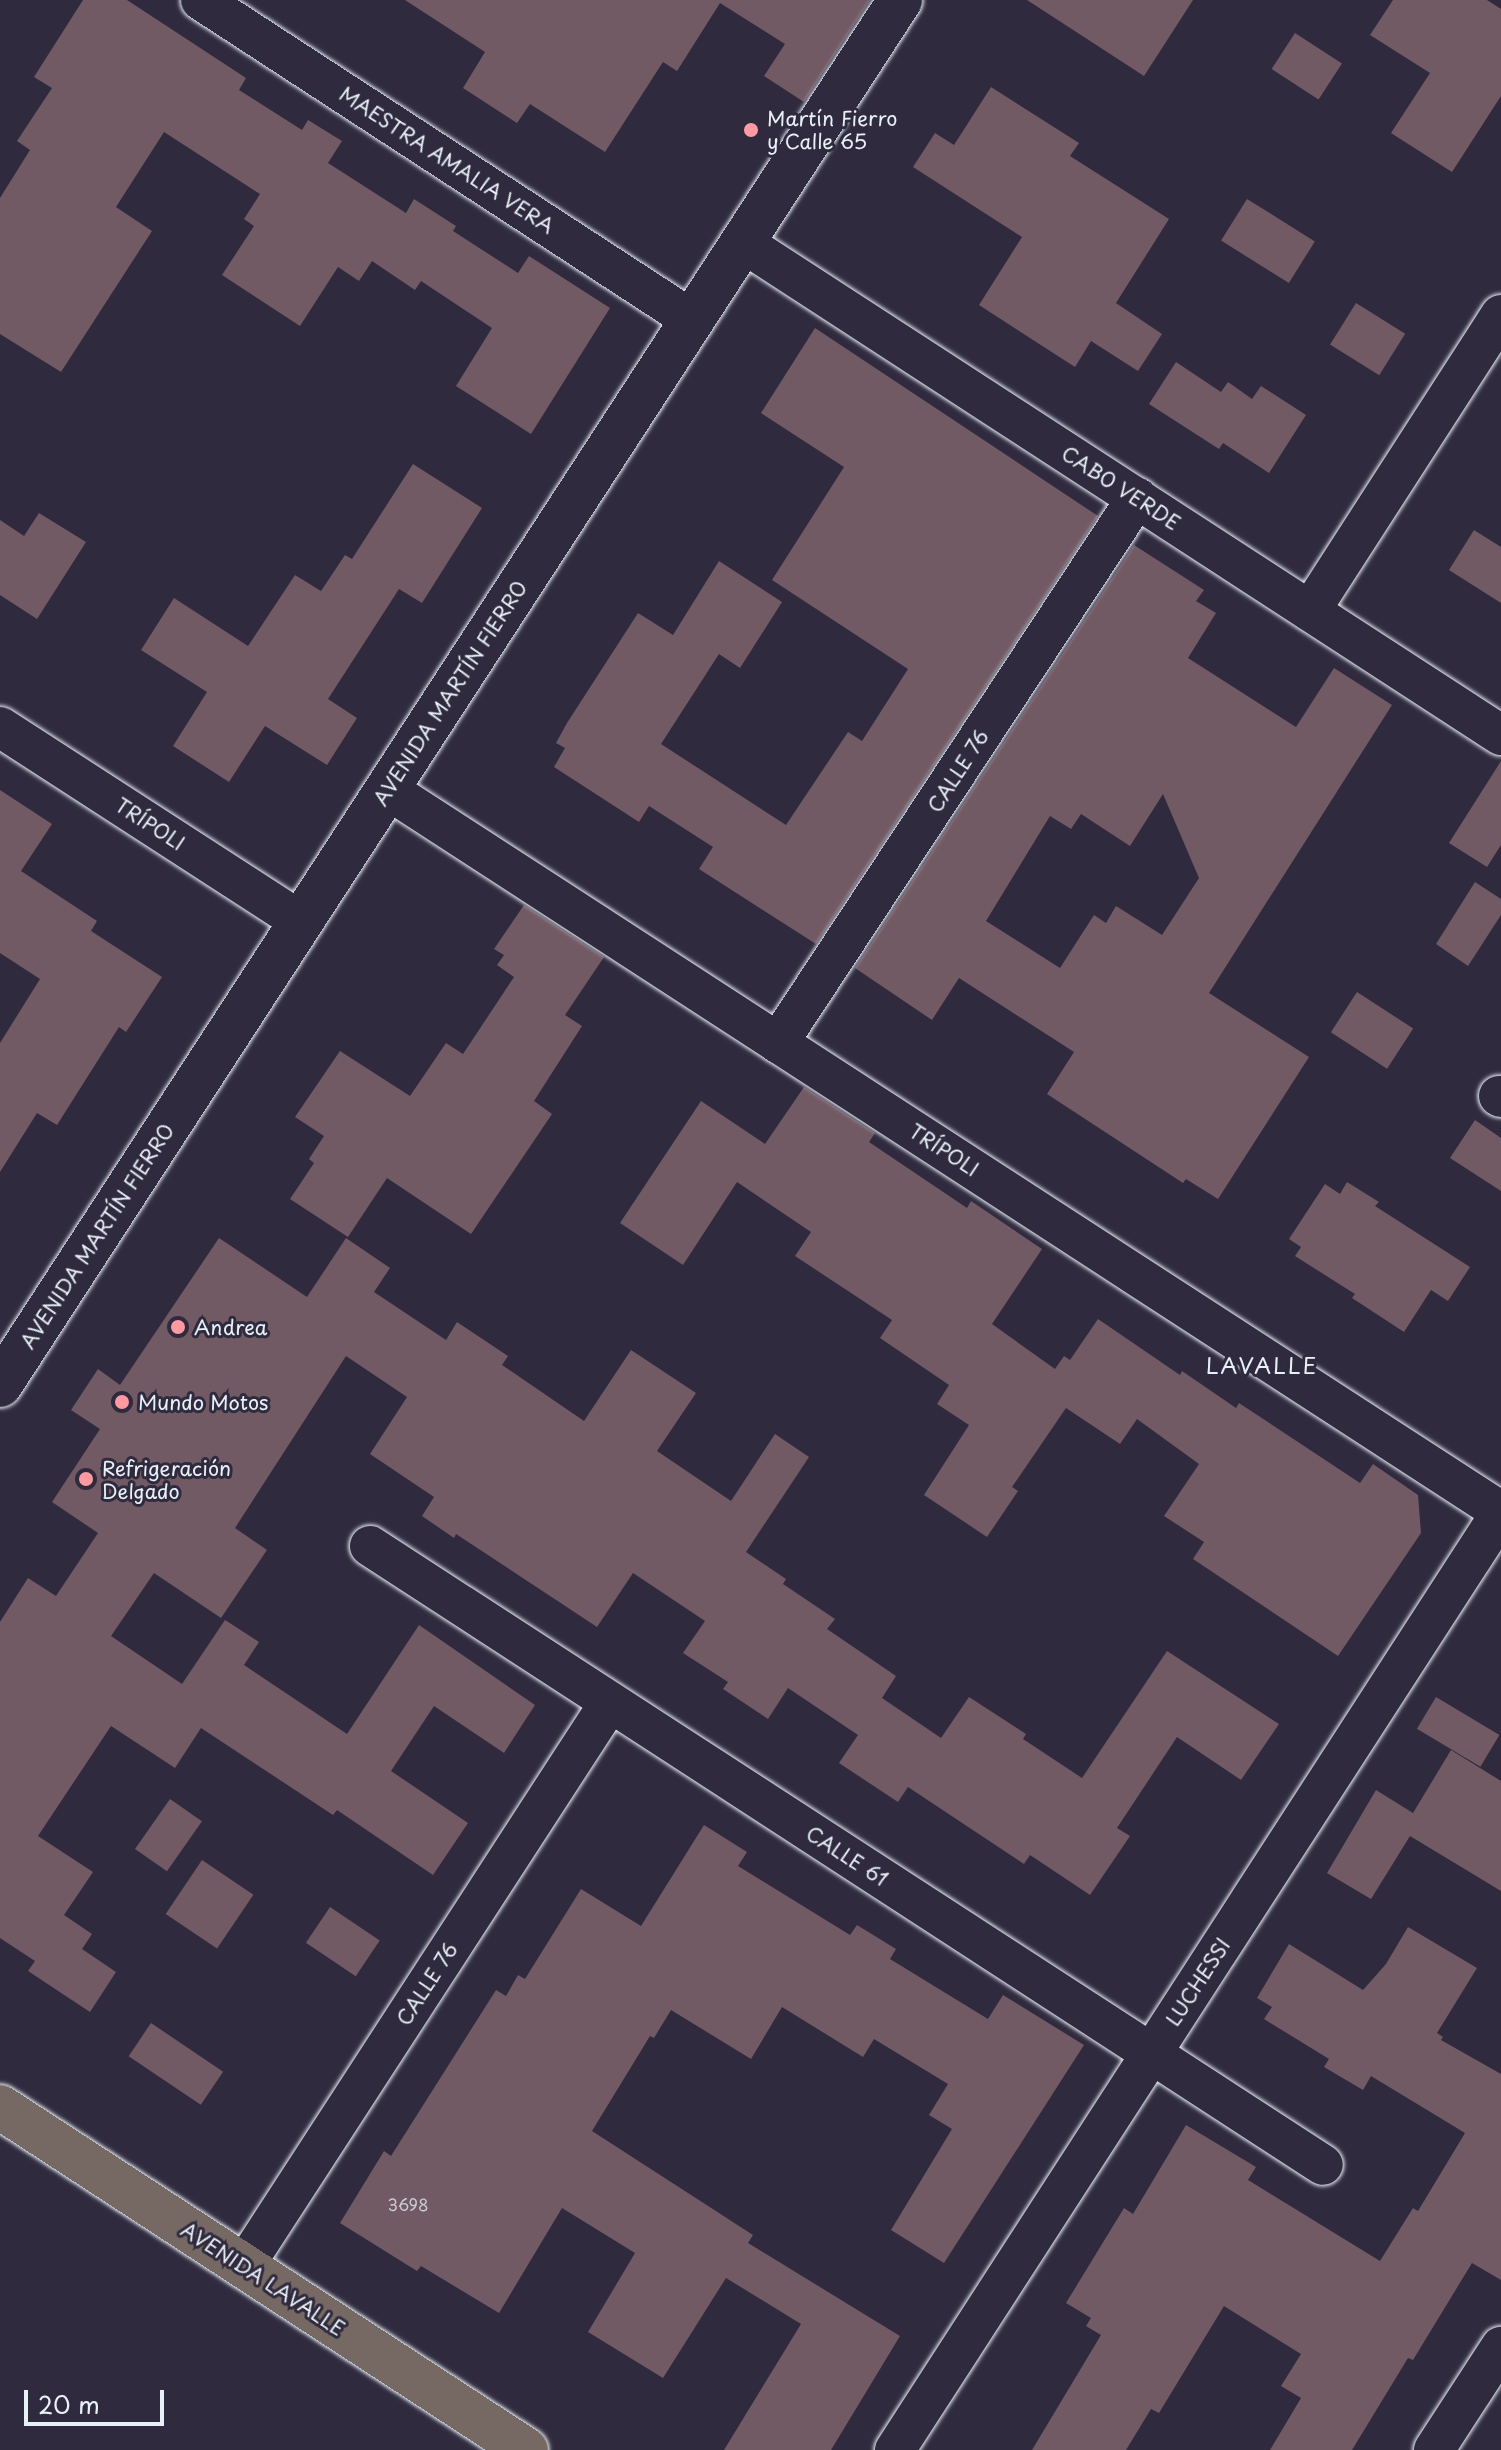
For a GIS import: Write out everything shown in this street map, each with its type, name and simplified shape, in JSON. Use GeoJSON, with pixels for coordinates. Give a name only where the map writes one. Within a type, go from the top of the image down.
{"type":"FeatureCollection","features":[{"type":"Feature","properties":{"kind":"main road","name":"AVENIDA MARTÍN FIERRO"},"geometry":{"type":"LineString","coordinates":[[0,1385],[900,0]]}},
{"type":"Feature","properties":{"kind":"main road","name":"AVENIDA LAVALLE"},"geometry":{"type":"LineString","coordinates":[[0,2107],[526,2450]]}},
{"type":"Feature","properties":{"kind":"street","name":"MAESTRA AMALIA VERA"},"geometry":{"type":"LineString","coordinates":[[201,0],[692,320]]}},
{"type":"Feature","properties":{"kind":"street","name":"CABO VERDE"},"geometry":{"type":"LineString","coordinates":[[742,242],[1501,735]]}},
{"type":"Feature","properties":{"kind":"street"},"geometry":{"type":"LineString","coordinates":[[1310,611],[1501,315]]}},
{"type":"Feature","properties":{"kind":"street","name":"CALLE 76"},"geometry":{"type":"LineString","coordinates":[[778,1043],[1137,498]]}},
{"type":"Feature","properties":{"kind":"street","name":"TRÍPOLI"},"geometry":{"type":"LineString","coordinates":[[0,727],[300,921]]}},
{"type":"Feature","properties":{"kind":"street","name":"TRÍPOLI"},"geometry":{"type":"LineString","coordinates":[[387,789],[1501,1512]]}},
{"type":"Feature","properties":{"kind":"street","name":"LUCHESSI"},"geometry":{"type":"LineString","coordinates":[[895,2450],[1501,1512]]}},
{"type":"Feature","properties":{"kind":"street","name":"CALLE 61"},"geometry":{"type":"LineString","coordinates":[[370,1546],[1323,2165]]}},
{"type":"Feature","properties":{"kind":"street","name":"CALLE 76"},"geometry":{"type":"LineString","coordinates":[[244,2266],[610,1702]]}},
{"type":"Feature","properties":{"kind":"street"},"geometry":{"type":"LineString","coordinates":[[1434,2450],[1501,2347]]}},
{"type":"Feature","properties":{"kind":"building"},"geometry":{"type":"Polygon","coordinates":[[[83,0],[127,0],[246,78],[239,90],[302,130],[308,120],[342,141],[328,163],[406,213],[414,199],[456,226],[453,231],[518,273],[529,256],[610,308],[531,434],[456,386],[492,328],[421,281],[415,290],[372,261],[359,281],[338,267],[300,326],[222,275],[254,226],[244,219],[260,194],[164,132],[116,207],[152,231],[61,372],[0,334],[0,198],[30,150],[17,141],[52,88],[34,77],[83,0]]]}},
{"type":"Feature","properties":{"kind":"building"},"geometry":{"type":"Polygon","coordinates":[[[405,0],[870,0],[804,102],[764,76],[785,44],[720,3],[677,71],[663,62],[605,152],[530,104],[517,123],[463,88],[485,52],[405,0]]]}},
{"type":"Feature","properties":{"kind":"building"},"geometry":{"type":"Polygon","coordinates":[[[1027,0],[1193,0],[1144,76],[1027,0]]]}},
{"type":"Feature","properties":{"kind":"building"},"geometry":{"type":"Polygon","coordinates":[[[1393,0],[1487,0],[1501,9],[1501,96],[1452,172],[1391,133],[1430,73],[1370,35],[1393,0]]]}},
{"type":"Feature","properties":{"kind":"building"},"geometry":{"type":"Polygon","coordinates":[[[1295,33],[1342,63],[1319,100],[1272,69],[1295,33]]]}},
{"type":"Feature","properties":{"kind":"building"},"geometry":{"type":"Polygon","coordinates":[[[991,87],[1079,143],[1070,156],[1169,219],[1116,303],[1162,334],[1138,371],[1091,341],[1075,367],[979,305],[1022,237],[913,167],[935,133],[954,145],[991,87]]]}},
{"type":"Feature","properties":{"kind":"building"},"geometry":{"type":"Polygon","coordinates":[[[1247,199],[1315,241],[1289,283],[1221,241],[1247,199]]]}},
{"type":"Feature","properties":{"kind":"building"},"geometry":{"type":"Polygon","coordinates":[[[1356,303],[1405,334],[1379,375],[1330,345],[1356,303]]]}},
{"type":"Feature","properties":{"kind":"building"},"geometry":{"type":"Polygon","coordinates":[[[815,328],[1098,516],[816,944],[699,869],[713,847],[649,806],[639,822],[554,767],[565,748],[556,743],[638,613],[673,635],[719,561],[782,602],[740,668],[719,654],[661,744],[786,825],[848,732],[862,741],[908,669],[772,580],[844,467],[761,413],[815,328]]]}},
{"type":"Feature","properties":{"kind":"building"},"geometry":{"type":"Polygon","coordinates":[[[1176,362],[1221,392],[1228,382],[1252,399],[1261,386],[1306,415],[1269,473],[1223,443],[1219,449],[1149,404],[1176,362]]]}},
{"type":"Feature","properties":{"kind":"building"},"geometry":{"type":"Polygon","coordinates":[[[413,464],[482,508],[422,603],[399,589],[328,699],[357,718],[327,765],[265,726],[229,782],[173,746],[207,692],[141,650],[174,598],[248,646],[295,575],[321,591],[345,555],[352,559],[413,464]]]}},
{"type":"Feature","properties":{"kind":"building"},"geometry":{"type":"Polygon","coordinates":[[[39,513],[86,542],[37,619],[0,595],[0,520],[24,536],[39,513]]]}},
{"type":"Feature","properties":{"kind":"building"},"geometry":{"type":"Polygon","coordinates":[[[1474,530],[1501,547],[1501,603],[1449,570],[1474,530]]]}},
{"type":"Feature","properties":{"kind":"building"},"geometry":{"type":"Polygon","coordinates":[[[1134,545],[1204,590],[1196,601],[1216,613],[1188,658],[1296,727],[1334,668],[1392,705],[1209,993],[1309,1057],[1218,1199],[1186,1179],[1183,1183],[1047,1094],[1074,1052],[959,978],[932,1020],[855,968],[1134,545]],[[1163,794],[1130,846],[1081,814],[1071,829],[1050,816],[986,921],[1060,968],[1094,915],[1106,923],[1116,906],[1162,935],[1199,878],[1163,794]]]}},
{"type":"Feature","properties":{"kind":"building"},"geometry":{"type":"Polygon","coordinates":[[[1501,761],[1501,845],[1487,867],[1449,843],[1501,761]]]}},
{"type":"Feature","properties":{"kind":"building"},"geometry":{"type":"Polygon","coordinates":[[[0,790],[52,824],[21,871],[97,921],[91,931],[162,977],[126,1032],[119,1027],[57,1125],[37,1113],[0,1172],[0,1043],[40,979],[0,953],[0,790]]]}},
{"type":"Feature","properties":{"kind":"building"},"geometry":{"type":"Polygon","coordinates":[[[1475,882],[1501,899],[1501,915],[1468,966],[1436,944],[1475,882]]]}},
{"type":"Feature","properties":{"kind":"building"},"geometry":{"type":"Polygon","coordinates":[[[524,905],[604,957],[565,1015],[582,1026],[534,1101],[552,1114],[471,1234],[387,1178],[348,1237],[290,1199],[314,1163],[309,1159],[324,1136],[295,1117],[340,1051],[410,1096],[446,1043],[463,1054],[514,977],[497,965],[504,955],[494,949],[524,905]]]}},
{"type":"Feature","properties":{"kind":"building"},"geometry":{"type":"Polygon","coordinates":[[[1357,992],[1413,1028],[1387,1069],[1331,1032],[1357,992]]]}},
{"type":"Feature","properties":{"kind":"building"},"geometry":{"type":"Polygon","coordinates":[[[804,1087],[875,1133],[869,1142],[967,1208],[971,1201],[1042,1249],[992,1324],[1055,1369],[1064,1356],[1070,1360],[1098,1319],[1180,1375],[1182,1371],[1236,1408],[1239,1403],[1360,1483],[1373,1464],[1418,1495],[1421,1533],[1338,1656],[1193,1559],[1204,1542],[1164,1516],[1199,1464],[1137,1419],[1120,1444],[1066,1408],[1012,1487],[1018,1491],[987,1537],[924,1495],[969,1425],[937,1404],[949,1385],[880,1338],[892,1320],[795,1256],[811,1232],[737,1182],[683,1265],[620,1223],[701,1101],[765,1144],[804,1087]]]}},
{"type":"Feature","properties":{"kind":"building"},"geometry":{"type":"Polygon","coordinates":[[[1475,1120],[1501,1138],[1501,1191],[1450,1158],[1475,1120]]]}},
{"type":"Feature","properties":{"kind":"building"},"geometry":{"type":"Polygon","coordinates":[[[1347,1182],[1379,1202],[1375,1206],[1470,1267],[1448,1301],[1431,1290],[1404,1332],[1352,1298],[1355,1294],[1295,1256],[1301,1247],[1289,1239],[1325,1184],[1340,1194],[1347,1182]]]}},
{"type":"Feature","properties":{"kind":"building"},"geometry":{"type":"Polygon","coordinates":[[[219,1238],[307,1297],[346,1238],[390,1268],[374,1292],[446,1340],[457,1322],[508,1356],[502,1365],[584,1421],[631,1350],[696,1393],[657,1451],[731,1501],[775,1434],[809,1457],[746,1552],[786,1579],[783,1584],[835,1619],[827,1629],[896,1676],[882,1698],[941,1738],[969,1697],[1026,1734],[1023,1739],[1082,1778],[1167,1651],[1279,1724],[1241,1780],[1177,1737],[1117,1828],[1130,1836],[1090,1895],[1030,1855],[1024,1864],[908,1787],[898,1802],[839,1763],[858,1735],[788,1688],[768,1719],[723,1689],[728,1682],[683,1653],[705,1621],[633,1573],[597,1627],[456,1534],[454,1538],[422,1516],[434,1497],[370,1454],[407,1397],[346,1356],[235,1528],[267,1550],[221,1618],[154,1573],[111,1636],[182,1684],[225,1620],[259,1642],[244,1665],[347,1734],[419,1625],[535,1705],[504,1753],[434,1706],[391,1771],[468,1823],[433,1875],[337,1810],[333,1815],[201,1728],[175,1768],[111,1726],[38,1836],[93,1872],[64,1915],[92,1934],[82,1949],[116,1972],[90,2012],[28,1971],[35,1961],[0,1938],[0,1622],[28,1578],[56,1596],[98,1533],[52,1502],[100,1429],[71,1410],[98,1369],[120,1385],[219,1238]]]}},
{"type":"Feature","properties":{"kind":"building"},"geometry":{"type":"Polygon","coordinates":[[[1436,1697],[1499,1735],[1480,1767],[1417,1729],[1436,1697]]]}},
{"type":"Feature","properties":{"kind":"building"},"geometry":{"type":"Polygon","coordinates":[[[1451,1750],[1501,1781],[1501,1891],[1410,1836],[1371,1899],[1327,1873],[1376,1790],[1413,1813],[1451,1750]]]}},
{"type":"Feature","properties":{"kind":"building"},"geometry":{"type":"Polygon","coordinates":[[[170,1799],[202,1821],[167,1871],[135,1849],[170,1799]]]}},
{"type":"Feature","properties":{"kind":"building"},"geometry":{"type":"Polygon","coordinates":[[[704,1825],[747,1852],[738,1866],[850,1935],[857,1925],[896,1949],[890,1959],[988,2019],[1003,1995],[1084,2045],[944,2263],[891,2230],[952,2129],[929,2115],[948,2084],[874,2039],[863,2057],[782,2007],[751,2059],[671,2010],[654,2038],[650,2036],[592,2131],[753,2235],[748,2243],[900,2336],[831,2450],[724,2450],[801,2324],[726,2278],[663,2378],[588,2332],[635,2253],[562,2208],[499,2313],[421,2266],[417,2271],[340,2223],[384,2151],[391,2156],[496,1990],[506,1996],[518,1975],[525,1979],[581,1889],[641,1926],[704,1825]]]}},
{"type":"Feature","properties":{"kind":"building"},"geometry":{"type":"Polygon","coordinates":[[[202,1860],[253,1895],[217,1949],[166,1914],[202,1860]]]}},
{"type":"Feature","properties":{"kind":"building"},"geometry":{"type":"Polygon","coordinates":[[[330,1907],[380,1941],[356,1976],[306,1943],[330,1907]]]}},
{"type":"Feature","properties":{"kind":"building"},"geometry":{"type":"Polygon","coordinates":[[[1408,1927],[1477,1968],[1437,2033],[1443,2037],[1441,2040],[1501,2074],[1501,2280],[1472,2263],[1413,2360],[1408,2358],[1352,2450],[1270,2450],[1301,2398],[1281,2386],[1301,2354],[1224,2306],[1159,2413],[1151,2409],[1126,2450],[1032,2450],[1101,2335],[1086,2326],[1091,2318],[1066,2303],[1124,2208],[1133,2214],[1186,2125],[1256,2167],[1248,2180],[1380,2261],[1413,2208],[1418,2211],[1465,2133],[1371,2076],[1363,2090],[1324,2067],[1329,2059],[1264,2019],[1272,2007],[1257,1998],[1289,1944],[1363,1990],[1386,1964],[1408,1927]]]}},
{"type":"Feature","properties":{"kind":"building"},"geometry":{"type":"Polygon","coordinates":[[[151,2023],[223,2072],[201,2105],[129,2056],[151,2023]]]}},
{"type":"Feature","properties":{"kind":"place","name":"Martín Fierro y Calle 65"},"geometry":{"type":"Point","coordinates":[751,130]}},
{"type":"Feature","properties":{"kind":"place","name":"Andrea"},"geometry":{"type":"Point","coordinates":[178,1327]}},
{"type":"Feature","properties":{"kind":"place","name":"Mundo Motos"},"geometry":{"type":"Point","coordinates":[122,1402]}},
{"type":"Feature","properties":{"kind":"place","name":"Refrigeración Delgado"},"geometry":{"type":"Point","coordinates":[86,1479]}},
{"type":"Feature","properties":{"kind":"district","name":"LAVALLE"},"geometry":{"type":"Point","coordinates":[1262,1365]}}]}
